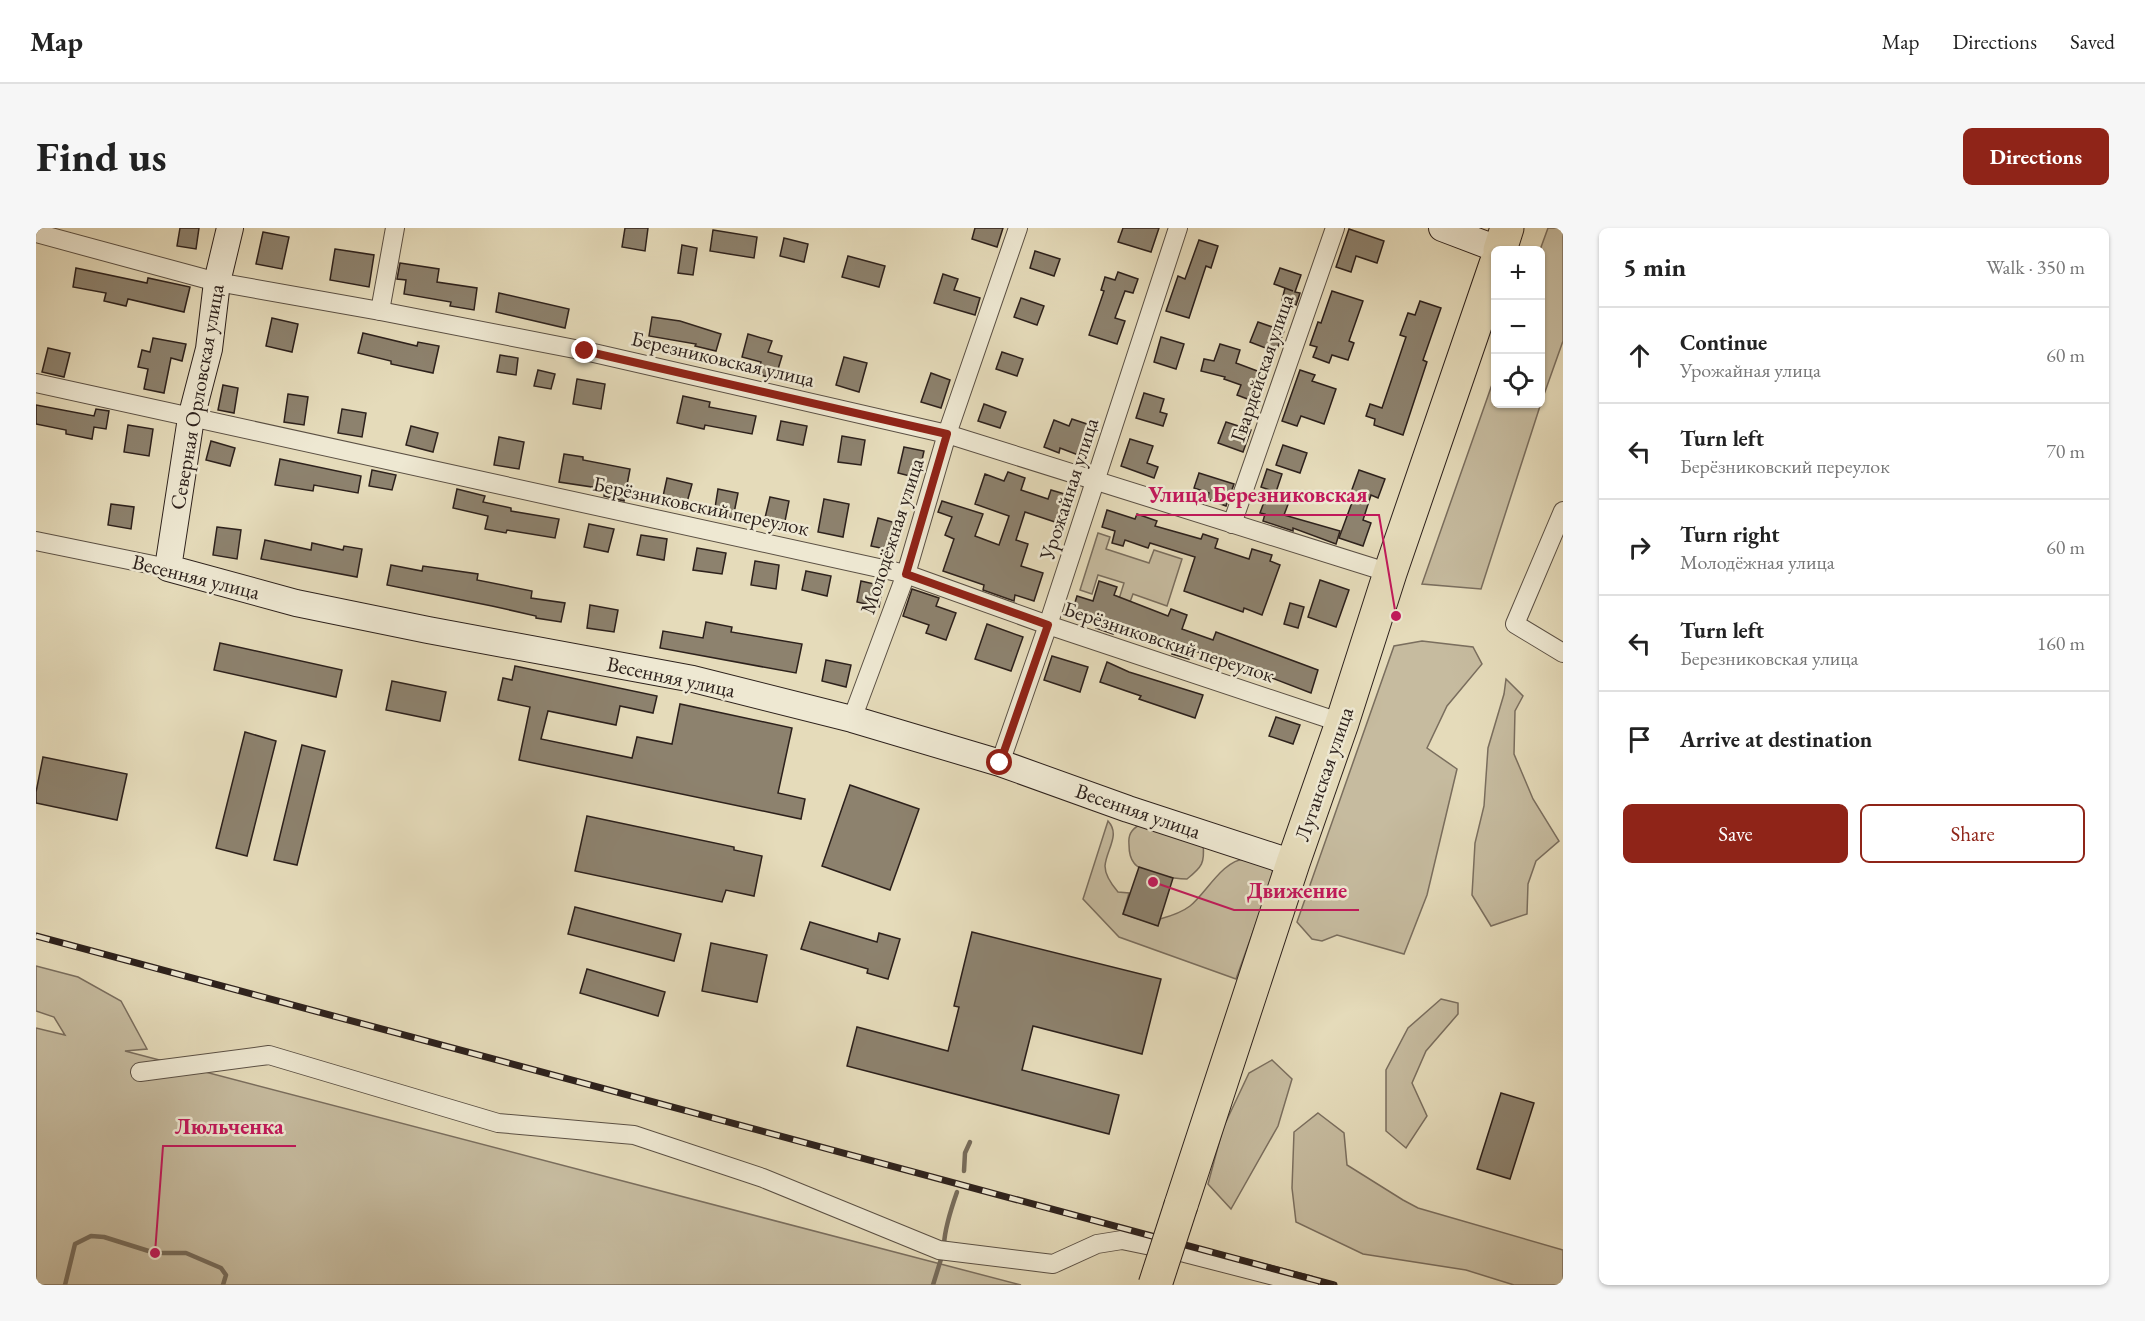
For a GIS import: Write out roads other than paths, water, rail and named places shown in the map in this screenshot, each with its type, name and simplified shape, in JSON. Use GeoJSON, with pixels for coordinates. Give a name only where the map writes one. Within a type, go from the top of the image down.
{"type":"FeatureCollection","features":[{"type":"Feature","properties":{"kind":"highway","name":"Луганская улица"},"geometry":{"type":"LineString","coordinates":[[1155,1285],[1293,863],[1491,277]]}},
{"type":"Feature","properties":{"kind":"street","name":"Северная Орловская улица"},"geometry":{"type":"LineString","coordinates":[[168,568],[191,418],[210,349],[217,282],[230,228]]}},
{"type":"Feature","properties":{"kind":"street"},"geometry":{"type":"LineString","coordinates":[[380,311],[395,228]]}},
{"type":"Feature","properties":{"kind":"street","name":"Молодёжная улица"},"geometry":{"type":"LineString","coordinates":[[852,719],[906,574],[947,434],[1018,228]]}},
{"type":"Feature","properties":{"kind":"street","name":"Урожайная улица"},"geometry":{"type":"LineString","coordinates":[[1000,763],[1048,625],[1178,228]]}},
{"type":"Feature","properties":{"kind":"street","name":"Гвардейская улица"},"geometry":{"type":"LineString","coordinates":[[1232,524],[1335,228]]}},
{"type":"Feature","properties":{"kind":"street"},"geometry":{"type":"LineString","coordinates":[[1442,228],[1495,246]]}},
{"type":"Feature","properties":{"kind":"street","name":"Березниковская улица"},"geometry":{"type":"LineString","coordinates":[[36,233],[217,282],[585,351],[947,434],[1390,573]]}},
{"type":"Feature","properties":{"kind":"street","name":"Берёзниковский переулок"},"geometry":{"type":"LineString","coordinates":[[36,382],[906,574],[1048,625],[1342,723]]}},
{"type":"Feature","properties":{"kind":"street"},"geometry":{"type":"LineString","coordinates":[[1563,510],[1515,624],[1563,653]]}},
{"type":"Feature","properties":{"kind":"street","name":"Весенняя улица"},"geometry":{"type":"LineString","coordinates":[[36,541],[168,568],[296,603],[693,679],[852,719],[1000,763],[1128,809],[1293,863]]}},
{"type":"Feature","properties":{"kind":"street"},"geometry":{"type":"LineString","coordinates":[[140,1072],[269,1055],[498,1123],[634,1136],[763,1178],[939,1250],[1053,1264],[1097,1244],[1122,1240],[1185,1253],[1309,1285]]}},
{"type":"Feature","properties":{"kind":"waterway"},"geometry":{"type":"LineString","coordinates":[[964,1171],[965,1153],[970,1142]]}},
{"type":"Feature","properties":{"kind":"waterway"},"geometry":{"type":"LineString","coordinates":[[944,1244],[957,1192]]}},
{"type":"Feature","properties":{"kind":"waterway"},"geometry":{"type":"LineString","coordinates":[[65,1285],[75,1244],[91,1236],[104,1237],[155,1253],[186,1253],[221,1268],[226,1275],[223,1285]]}},
{"type":"Feature","properties":{"kind":"waterway"},"geometry":{"type":"LineString","coordinates":[[933,1285],[941,1259]]}},
{"type":"Feature","properties":{"kind":"railway"},"geometry":{"type":"LineString","coordinates":[[36,936],[1334,1285]]}},
{"type":"Feature","properties":{"kind":"place","name":"Улица Березниковская"},"geometry":{"type":"Point","coordinates":[1396,616]}},
{"type":"Feature","properties":{"kind":"place","name":"Движение"},"geometry":{"type":"Point","coordinates":[1153,882]}},
{"type":"Feature","properties":{"kind":"place","name":"Люльченка"},"geometry":{"type":"Point","coordinates":[155,1253]}}]}
